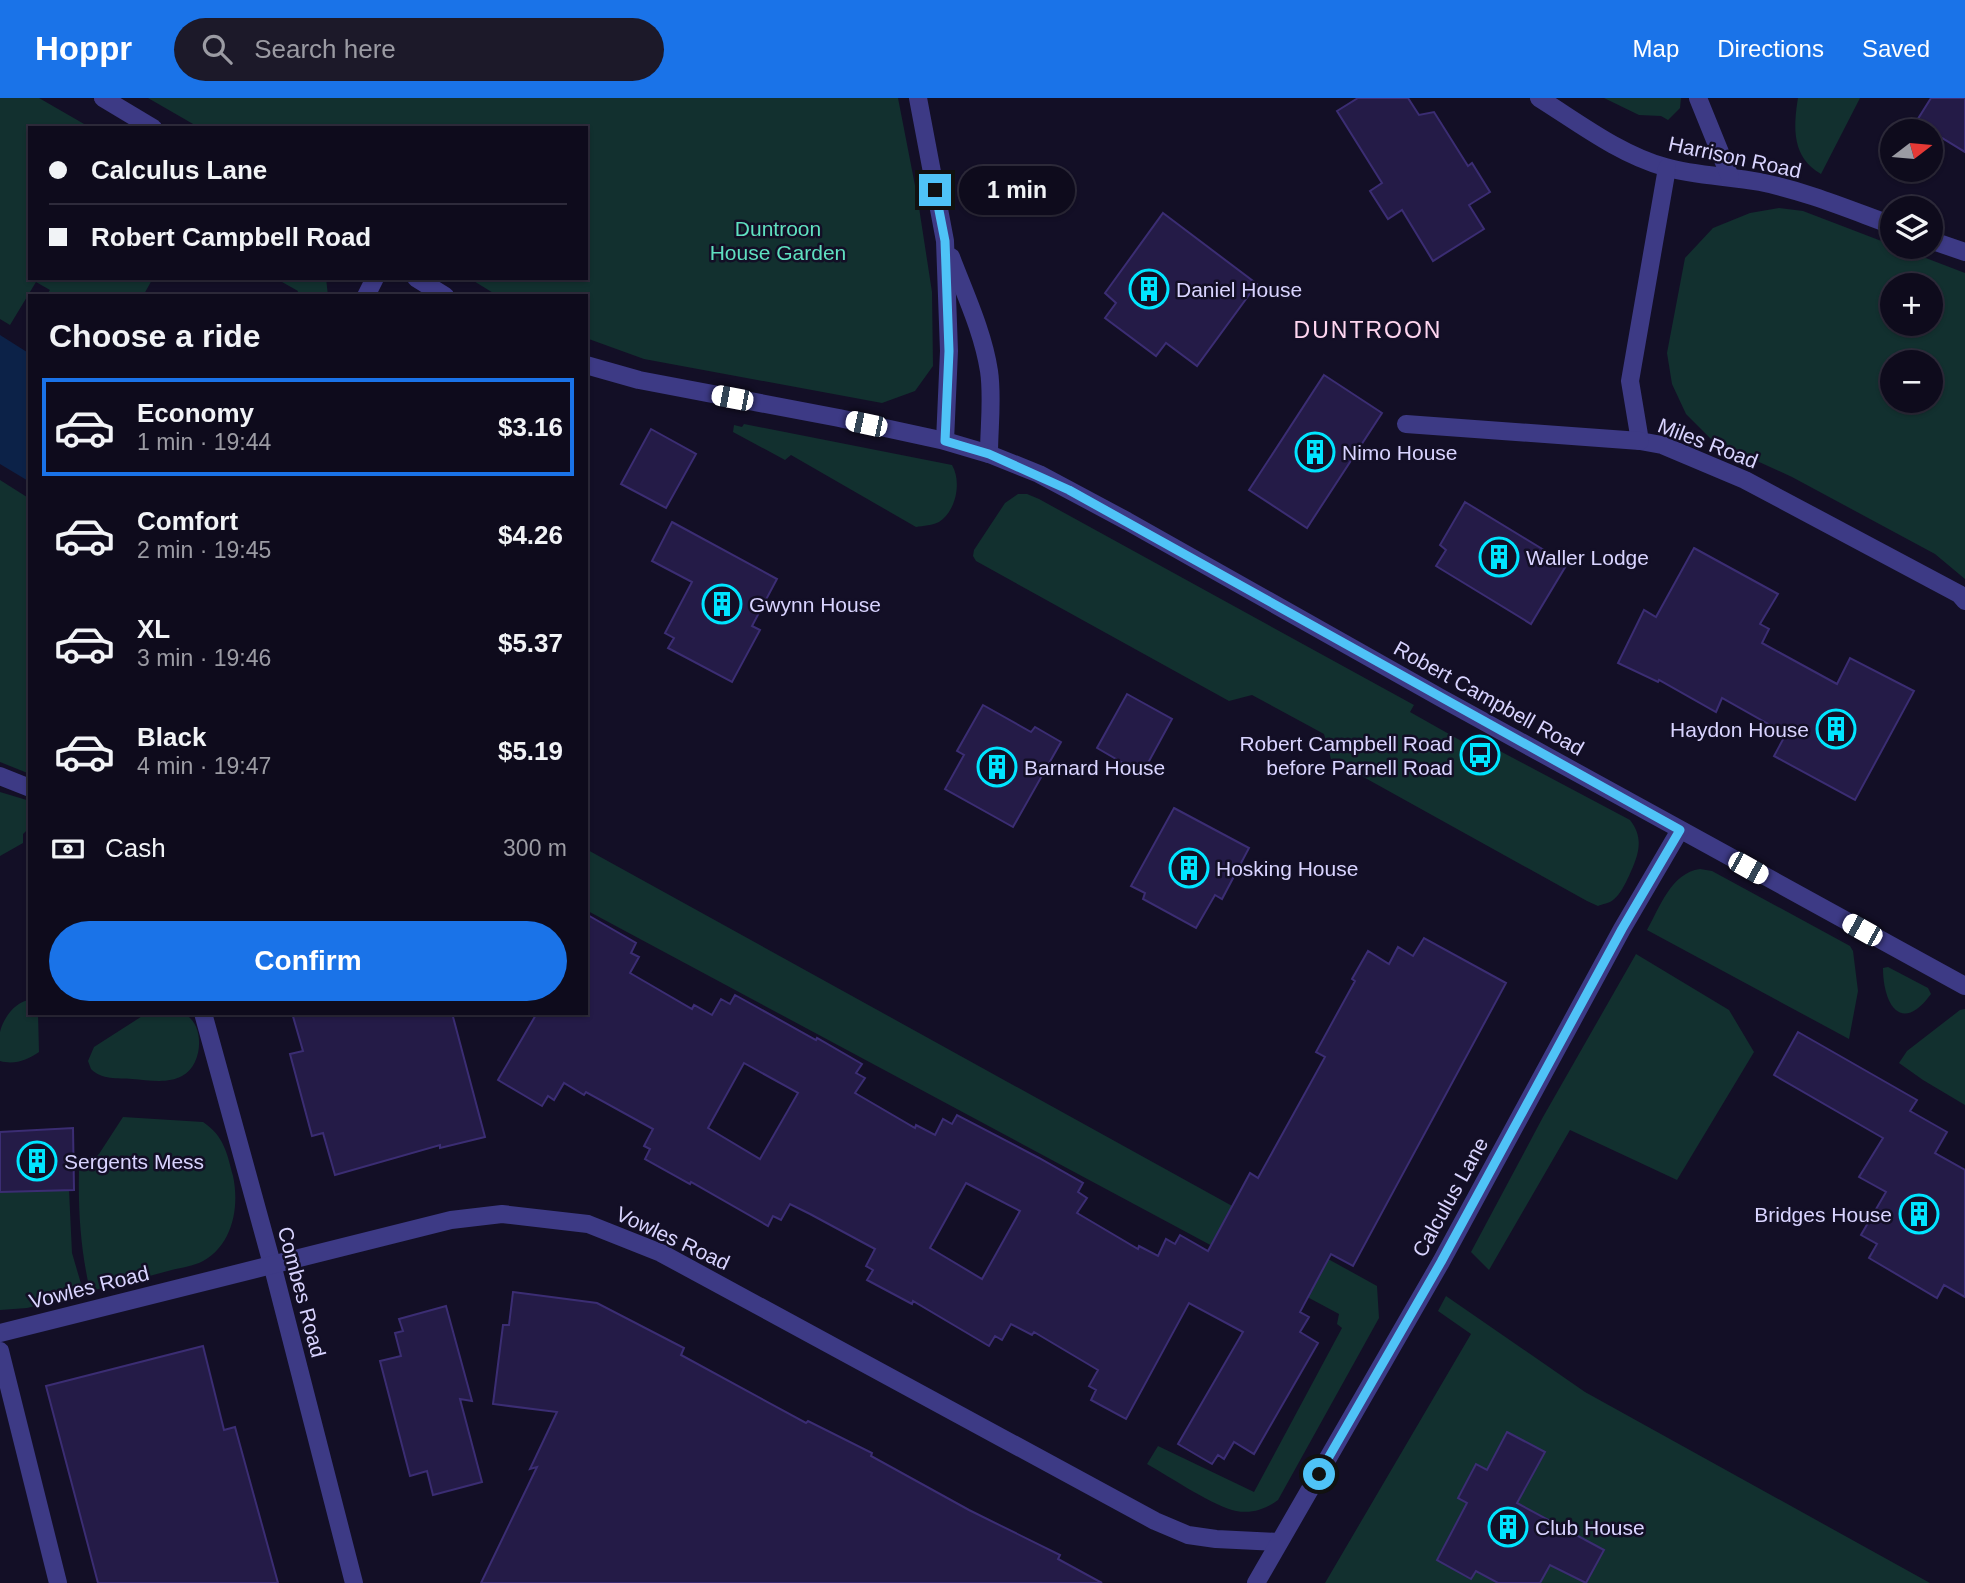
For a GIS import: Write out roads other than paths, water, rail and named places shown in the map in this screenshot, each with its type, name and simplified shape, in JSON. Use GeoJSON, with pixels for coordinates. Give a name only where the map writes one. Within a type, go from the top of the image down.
{"type":"FeatureCollection","features":[{"type":"Feature","properties":{"kind":"street"},"geometry":{"type":"LineString","coordinates":[[103,98],[150,126]]}},
{"type":"Feature","properties":{"kind":"street"},"geometry":{"type":"LineString","coordinates":[[918,98],[945,241],[949,351],[945,441]]}},
{"type":"Feature","properties":{"kind":"street","name":"Harrison Road"},"geometry":{"type":"LineString","coordinates":[[1539,98],[1607,140],[1667,168],[1774,185],[1820,198],[1880,220]]}},
{"type":"Feature","properties":{"kind":"street"},"geometry":{"type":"LineString","coordinates":[[1698,98],[1730,177]]}},
{"type":"Feature","properties":{"kind":"street","name":"Miles Road"},"geometry":{"type":"LineString","coordinates":[[1667,168],[1630,381],[1640,442],[1662,445],[1745,480],[1959,594],[1965,601]]}},
{"type":"Feature","properties":{"kind":"street"},"geometry":{"type":"LineString","coordinates":[[945,241],[981,336],[986,359],[990,384],[989,454]]}},
{"type":"Feature","properties":{"kind":"street"},"geometry":{"type":"LineString","coordinates":[[1943,245],[1965,253]]}},
{"type":"Feature","properties":{"kind":"street"},"geometry":{"type":"LineString","coordinates":[[419,280],[441,294]]}},
{"type":"Feature","properties":{"kind":"street","name":"Robert Campbell Road"},"geometry":{"type":"LineString","coordinates":[[588,366],[639,380],[945,441],[989,454],[1039,474],[1965,986]]}},
{"type":"Feature","properties":{"kind":"street"},"geometry":{"type":"LineString","coordinates":[[1406,424],[1640,442]]}},
{"type":"Feature","properties":{"kind":"street"},"geometry":{"type":"LineString","coordinates":[[0,776],[28,787]]}},
{"type":"Feature","properties":{"kind":"street","name":"Calculus Lane"},"geometry":{"type":"LineString","coordinates":[[1256,1583],[1441,1262],[1622,929],[1680,830]]}},
{"type":"Feature","properties":{"kind":"street","name":"Combes Road"},"geometry":{"type":"LineString","coordinates":[[204,1015],[272,1264],[354,1583]]}},
{"type":"Feature","properties":{"kind":"street","name":"Vowles Road"},"geometry":{"type":"LineString","coordinates":[[0,1333],[451,1220],[502,1214],[588,1224],[661,1253],[1121,1504],[1188,1535],[1279,1542]]}},
{"type":"Feature","properties":{"kind":"street"},"geometry":{"type":"LineString","coordinates":[[0,1351],[58,1583]]}},
{"type":"Feature","properties":{"kind":"water"},"geometry":{"type":"Polygon","coordinates":[[[0,335],[28,353],[28,481],[0,464],[0,335]]]}},
{"type":"Feature","properties":{"kind":"place","name":"Daniel House"},"geometry":{"type":"Point","coordinates":[1149,289]}},
{"type":"Feature","properties":{"kind":"place","name":"Nimo House"},"geometry":{"type":"Point","coordinates":[1315,452]}},
{"type":"Feature","properties":{"kind":"place","name":"Waller Lodge"},"geometry":{"type":"Point","coordinates":[1499,557]}},
{"type":"Feature","properties":{"kind":"place","name":"Gwynn House"},"geometry":{"type":"Point","coordinates":[722,604]}},
{"type":"Feature","properties":{"kind":"place","name":"Haydon House"},"geometry":{"type":"Point","coordinates":[1836,729]}},
{"type":"Feature","properties":{"kind":"place","name":"Robert Campbell Road before Parnell Road"},"geometry":{"type":"Point","coordinates":[1480,755]}},
{"type":"Feature","properties":{"kind":"place","name":"Barnard House"},"geometry":{"type":"Point","coordinates":[997,767]}},
{"type":"Feature","properties":{"kind":"place","name":"Hosking House"},"geometry":{"type":"Point","coordinates":[1189,868]}},
{"type":"Feature","properties":{"kind":"place","name":"Sergents Mess"},"geometry":{"type":"Point","coordinates":[37,1161]}},
{"type":"Feature","properties":{"kind":"place","name":"Bridges House"},"geometry":{"type":"Point","coordinates":[1919,1214]}},
{"type":"Feature","properties":{"kind":"place","name":"Club House"},"geometry":{"type":"Point","coordinates":[1508,1527]}},
{"type":"Feature","properties":{"kind":"district","name":"DUNTROON"},"geometry":{"type":"Point","coordinates":[1368,330]}},
{"type":"Feature","properties":{"kind":"park label","name":"Duntroon House Garden"},"geometry":{"type":"Point","coordinates":[778,240]}}]}
